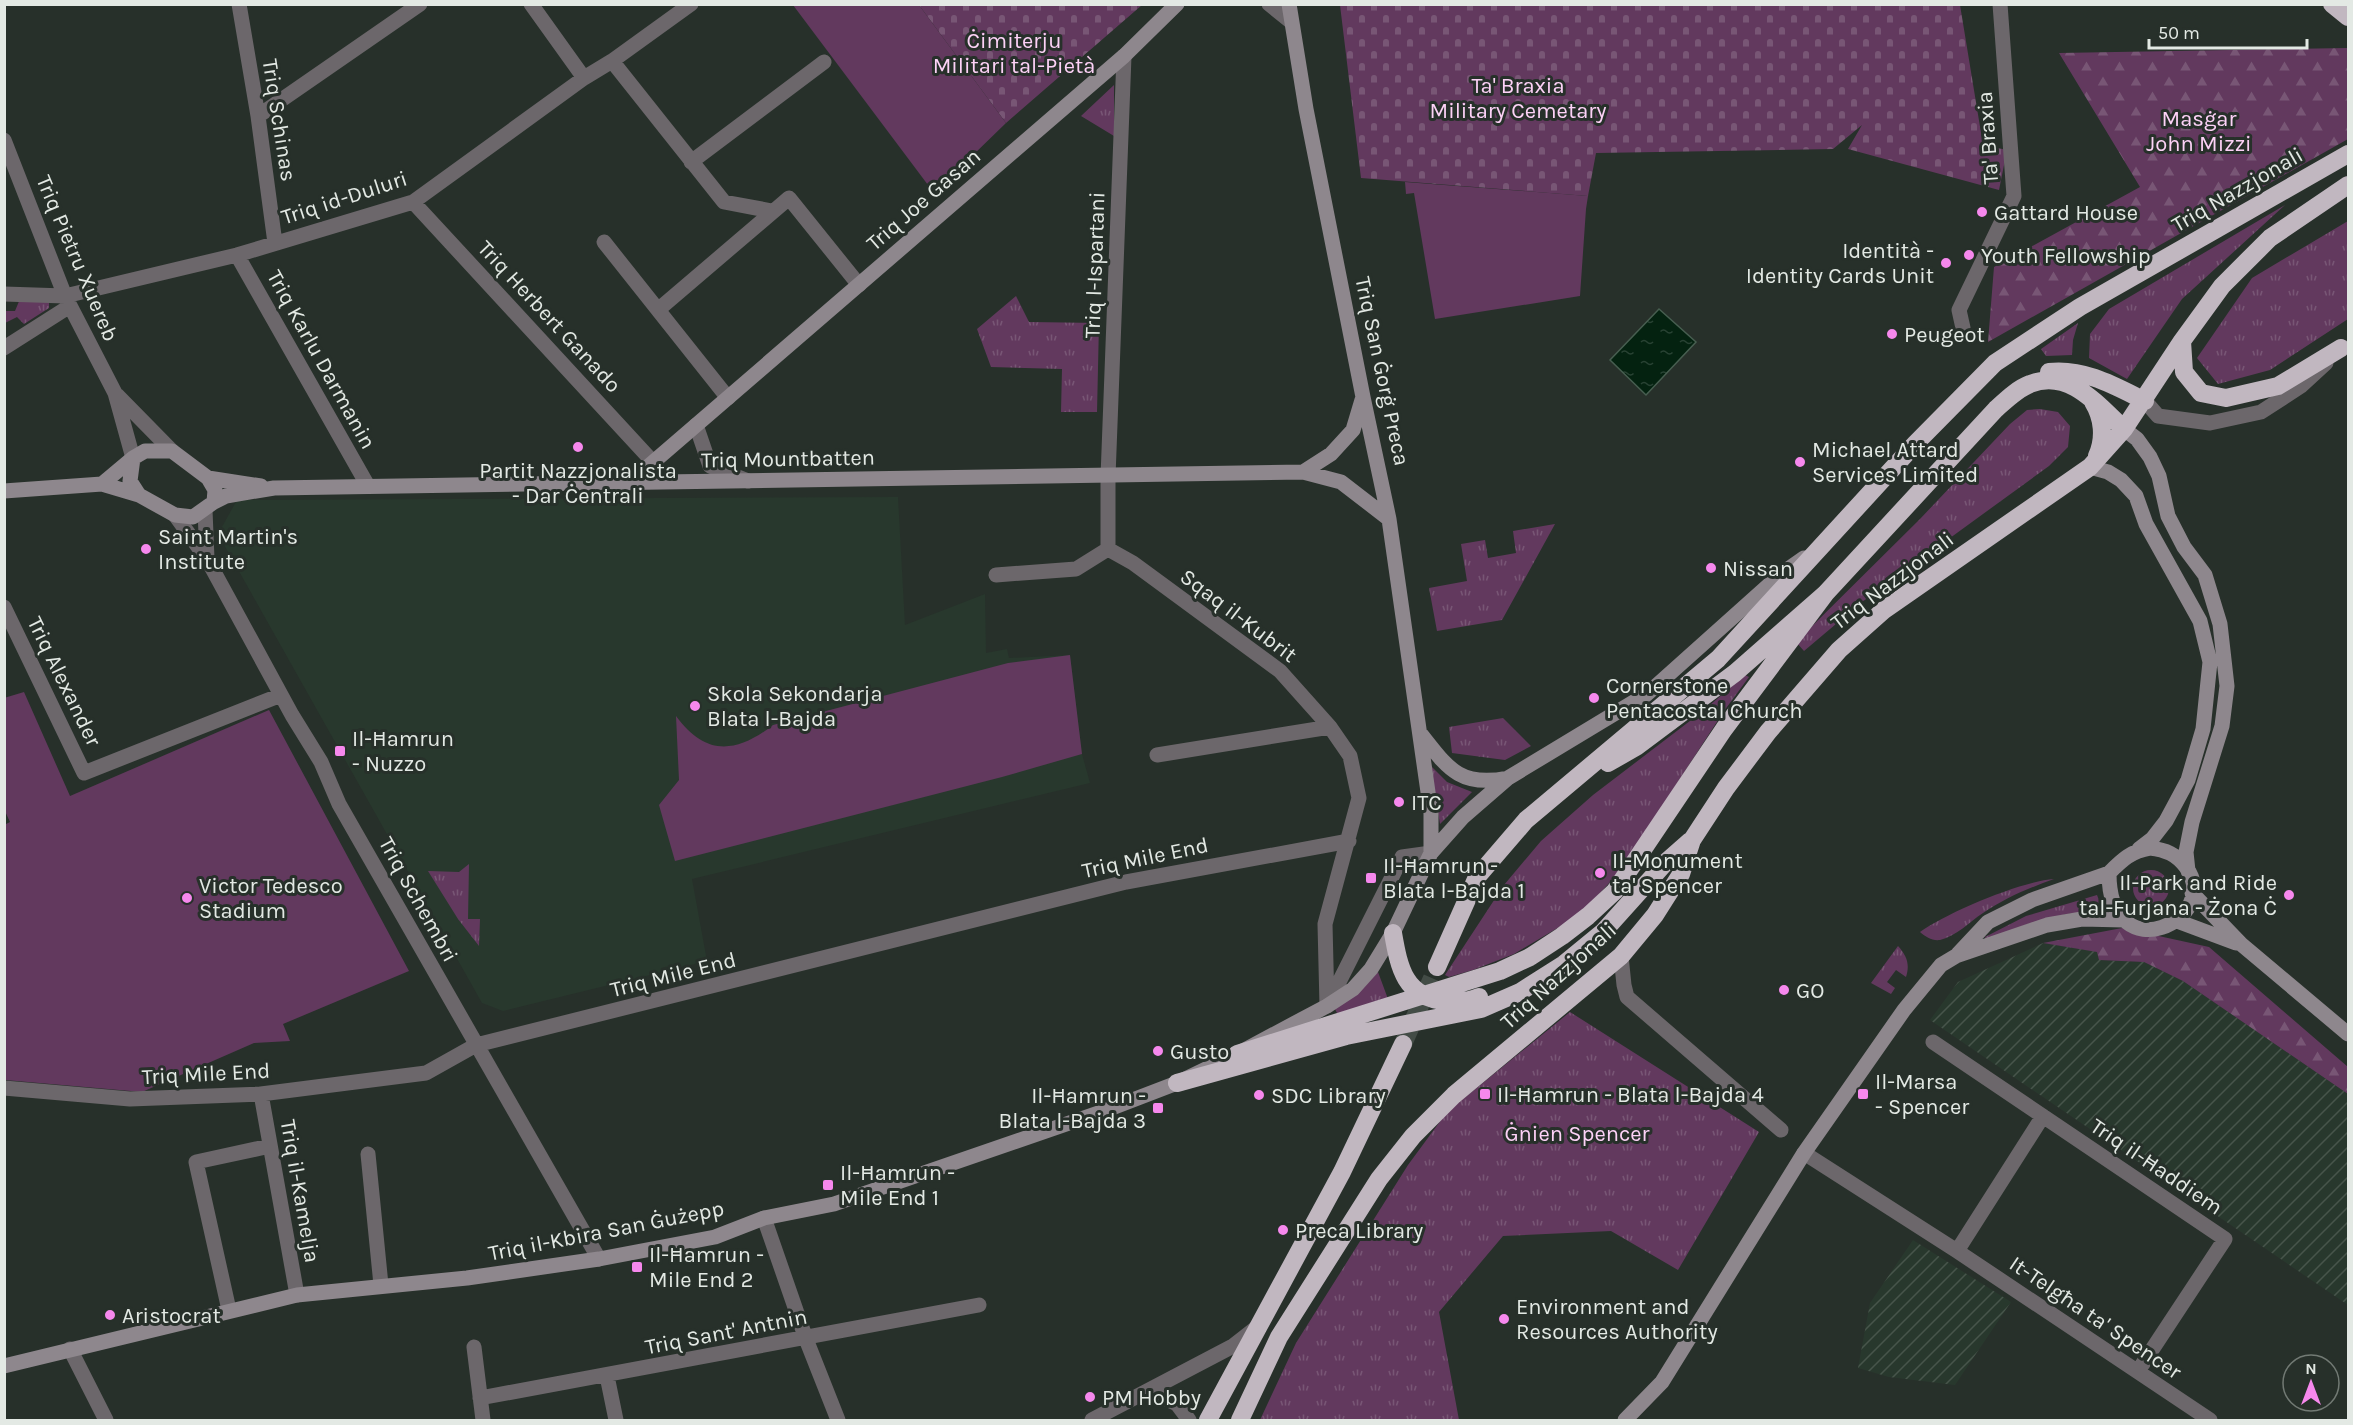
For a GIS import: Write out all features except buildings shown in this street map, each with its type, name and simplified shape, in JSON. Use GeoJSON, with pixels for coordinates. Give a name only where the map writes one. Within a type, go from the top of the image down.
{"type":"FeatureCollection","features":[{"type":"Feature","properties":{"kind":"highway"},"geometry":{"type":"LineString","coordinates":[[2332,4],[2349,17]]}},
{"type":"Feature","properties":{"kind":"highway","name":"Triq Nazzjonali"},"geometry":{"type":"LineString","coordinates":[[1437,967],[1477,877],[1526,820],[1718,659],[1915,444],[1995,363],[2080,307],[2349,154]]}},
{"type":"Feature","properties":{"kind":"highway","name":"Triq Nazzjonali"},"geometry":{"type":"LineString","coordinates":[[1240,1420],[1279,1337],[1379,1179],[1413,1136],[1454,1095],[1621,956],[1655,915],[1680,874],[1692,840],[1726,788],[1768,732],[1839,650],[1884,610],[2090,467],[2145,401],[2182,341],[2222,286],[2270,238],[2349,185]]}},
{"type":"Feature","properties":{"kind":"highway"},"geometry":{"type":"LineString","coordinates":[[2182,341],[2184,372],[2201,393],[2226,398],[2278,386],[2345,346]]}},
{"type":"Feature","properties":{"kind":"highway"},"geometry":{"type":"LineString","coordinates":[[1237,1054],[1500,971],[1530,957],[1588,916],[1615,891],[1724,729],[1825,594],[1988,418],[2029,380],[2045,372],[2066,370],[2094,377],[2145,401]]}},
{"type":"Feature","properties":{"kind":"highway"},"geometry":{"type":"LineString","coordinates":[[2015,393],[2028,384],[2043,380],[2065,382],[2084,392],[2124,429]]}},
{"type":"Feature","properties":{"kind":"highway"},"geometry":{"type":"LineString","coordinates":[[2084,392],[2095,404],[2101,420],[2103,436],[2098,453],[2090,467]]}},
{"type":"Feature","properties":{"kind":"highway"},"geometry":{"type":"LineString","coordinates":[[1560,792],[1636,747],[1726,680],[1825,594]]}},
{"type":"Feature","properties":{"kind":"highway"},"geometry":{"type":"LineString","coordinates":[[1177,1083],[1346,1036],[1481,1009],[1520,992],[1564,964],[1603,932],[1665,863],[1692,840]]}},
{"type":"Feature","properties":{"kind":"highway"},"geometry":{"type":"LineString","coordinates":[[1393,933],[1401,970],[1416,992],[1432,1000],[1469,1001],[1564,964]]}},
{"type":"Feature","properties":{"kind":"highway"},"geometry":{"type":"LineString","coordinates":[[1208,1420],[1342,1172],[1403,1044]]}},
{"type":"Feature","properties":{"kind":"street","name":"Triq Schinas"},"geometry":{"type":"LineString","coordinates":[[239,4],[258,116],[275,243]]}},
{"type":"Feature","properties":{"kind":"street"},"geometry":{"type":"LineString","coordinates":[[258,116],[420,4]]}},
{"type":"Feature","properties":{"kind":"street"},"geometry":{"type":"LineString","coordinates":[[531,4],[584,78]]}},
{"type":"Feature","properties":{"kind":"street","name":"Triq id-Duluri"},"geometry":{"type":"LineString","coordinates":[[68,301],[237,255],[413,202],[691,4]]}},
{"type":"Feature","properties":{"kind":"street","name":"Triq Joe Gasan"},"geometry":{"type":"LineString","coordinates":[[629,483],[1124,56],[1177,4]]}},
{"type":"Feature","properties":{"kind":"street"},"geometry":{"type":"LineString","coordinates":[[1269,4],[1290,21]]}},
{"type":"Feature","properties":{"kind":"street","name":"Triq San Ġorġ Preca"},"geometry":{"type":"LineString","coordinates":[[1289,4],[1290,21],[1363,397],[1389,519],[1431,813],[1431,853]]}},
{"type":"Feature","properties":{"kind":"street","name":"Ta' Braxia"},"geometry":{"type":"LineString","coordinates":[[1963,328],[1959,310],[2014,196],[2000,4]]}},
{"type":"Feature","properties":{"kind":"street","name":"Triq l-Ispartani"},"geometry":{"type":"LineString","coordinates":[[1108,477],[1124,56]]}},
{"type":"Feature","properties":{"kind":"street"},"geometry":{"type":"LineString","coordinates":[[612,61],[724,202],[772,211]]}},
{"type":"Feature","properties":{"kind":"street"},"geometry":{"type":"LineString","coordinates":[[691,162],[824,62]]}},
{"type":"Feature","properties":{"kind":"street","name":"Triq Pietru Xuereb"},"geometry":{"type":"LineString","coordinates":[[4,140],[68,301],[115,393],[133,458]]}},
{"type":"Feature","properties":{"kind":"street"},"geometry":{"type":"LineString","coordinates":[[659,309],[789,198],[859,285]]}},
{"type":"Feature","properties":{"kind":"street","name":"Triq Herbert Ganado"},"geometry":{"type":"LineString","coordinates":[[413,202],[653,462]]}},
{"type":"Feature","properties":{"kind":"street"},"geometry":{"type":"LineString","coordinates":[[604,242],[728,398]]}},
{"type":"Feature","properties":{"kind":"street","name":"Triq Karlu Darmanin"},"geometry":{"type":"LineString","coordinates":[[237,255],[368,486]]}},
{"type":"Feature","properties":{"kind":"street"},"geometry":{"type":"LineString","coordinates":[[4,294],[68,301]]}},
{"type":"Feature","properties":{"kind":"street"},"geometry":{"type":"LineString","coordinates":[[4,348],[68,301]]}},
{"type":"Feature","properties":{"kind":"street"},"geometry":{"type":"LineString","coordinates":[[2145,401],[2158,416],[2210,423],[2261,412],[2301,386],[2345,346]]}},
{"type":"Feature","properties":{"kind":"street","name":"Triq Pietru Xuereb"},"geometry":{"type":"LineString","coordinates":[[115,393],[172,451]]}},
{"type":"Feature","properties":{"kind":"street"},"geometry":{"type":"LineString","coordinates":[[1303,472],[1331,454],[1353,430],[1363,397]]}},
{"type":"Feature","properties":{"kind":"street"},"geometry":{"type":"LineString","coordinates":[[696,425],[710,466],[749,481]]}},
{"type":"Feature","properties":{"kind":"street"},"geometry":{"type":"LineString","coordinates":[[2109,873],[2112,902],[2130,925],[2146,930],[2163,928],[2177,921],[2188,908],[2192,893],[2186,852],[2192,822],[2222,726],[2227,686],[2220,624],[2205,575],[2184,547],[2168,516],[2159,476],[2150,457],[2136,439],[2124,429]]}},
{"type":"Feature","properties":{"kind":"street"},"geometry":{"type":"LineString","coordinates":[[4,491],[102,484],[139,495],[175,514],[193,517],[209,506],[215,490],[208,478],[172,451],[146,451],[133,458],[102,484]]}},
{"type":"Feature","properties":{"kind":"street"},"geometry":{"type":"LineString","coordinates":[[133,458],[130,482],[139,495]]}},
{"type":"Feature","properties":{"kind":"street"},"geometry":{"type":"LineString","coordinates":[[1956,956],[1988,922],[2032,900],[2109,873],[2127,855],[2152,839],[2166,821],[2188,780],[2203,729],[2210,662],[2200,621],[2146,524],[2136,496],[2121,480],[2108,472],[2090,467]]}},
{"type":"Feature","properties":{"kind":"street","name":"Triq Mountbatten"},"geometry":{"type":"LineString","coordinates":[[209,506],[226,496],[274,488],[1108,477],[1303,472],[1341,482],[1389,519]]}},
{"type":"Feature","properties":{"kind":"street"},"geometry":{"type":"LineString","coordinates":[[996,575],[1076,569],[1108,549],[1108,477]]}},
{"type":"Feature","properties":{"kind":"street","name":"Triq Mountbatten"},"geometry":{"type":"LineString","coordinates":[[208,478],[274,488]]}},
{"type":"Feature","properties":{"kind":"street","name":"Triq Schembri"},"geometry":{"type":"LineString","coordinates":[[207,559],[209,506]]}},
{"type":"Feature","properties":{"kind":"street","name":"Triq Schembri"},"geometry":{"type":"LineString","coordinates":[[175,514],[207,559],[281,695],[321,762],[339,804],[599,1258]]}},
{"type":"Feature","properties":{"kind":"street","name":"Triq Nazzjonali"},"geometry":{"type":"LineString","coordinates":[[1327,1006],[1359,982],[1371,969],[1393,933],[1431,853],[1463,817],[1508,778],[1647,694],[1781,574],[1824,544]]}},
{"type":"Feature","properties":{"kind":"street","name":"Sqaq il-Kubrit"},"geometry":{"type":"LineString","coordinates":[[1108,549],[1133,563],[1280,671],[1330,728],[1350,756],[1359,798],[1325,924],[1327,1006]]}},
{"type":"Feature","properties":{"kind":"street","name":"Triq Alexander"},"geometry":{"type":"LineString","coordinates":[[4,607],[12,638],[84,773],[281,695]]}},
{"type":"Feature","properties":{"kind":"street"},"geometry":{"type":"LineString","coordinates":[[1157,755],[1330,728]]}},
{"type":"Feature","properties":{"kind":"street","name":"Triq San Ġorġ Preca"},"geometry":{"type":"LineString","coordinates":[[1419,732],[1447,768],[1471,779],[1493,781],[1508,778]]}},
{"type":"Feature","properties":{"kind":"street","name":"Triq Mile End"},"geometry":{"type":"LineString","coordinates":[[4,1088],[130,1099],[261,1094],[426,1073],[476,1045],[1126,882],[1349,841]]}},
{"type":"Feature","properties":{"kind":"street"},"geometry":{"type":"LineString","coordinates":[[2139,849],[2150,848],[2173,854],[2188,871]]}},
{"type":"Feature","properties":{"kind":"street"},"geometry":{"type":"LineString","coordinates":[[1327,1006],[1402,857],[1431,853]]}},
{"type":"Feature","properties":{"kind":"street"},"geometry":{"type":"LineString","coordinates":[[2192,893],[2241,944],[2349,1034]]}},
{"type":"Feature","properties":{"kind":"street"},"geometry":{"type":"LineString","coordinates":[[1625,1420],[1662,1382],[1804,1153],[1904,1010],[1941,965],[1956,956],[2048,925],[2082,919],[2124,920]]}},
{"type":"Feature","properties":{"kind":"street"},"geometry":{"type":"LineString","coordinates":[[2177,921],[2241,944]]}},
{"type":"Feature","properties":{"kind":"street"},"geometry":{"type":"LineString","coordinates":[[1621,956],[1624,985],[1628,997],[1781,1130]]}},
{"type":"Feature","properties":{"kind":"street","name":"Triq il-Kbira San Ġużepp"},"geometry":{"type":"LineString","coordinates":[[4,1366],[297,1295],[466,1278],[599,1258],[715,1237],[764,1218],[834,1203],[1104,1111],[1177,1083],[1327,1006]]}},
{"type":"Feature","properties":{"kind":"street","name":"Triq il-Ħaddiem"},"geometry":{"type":"LineString","coordinates":[[1934,1042],[2225,1239],[2138,1371]]}},
{"type":"Feature","properties":{"kind":"street","name":"Triq il-Kamelja"},"geometry":{"type":"LineString","coordinates":[[261,1094],[297,1295]]}},
{"type":"Feature","properties":{"kind":"street"},"geometry":{"type":"LineString","coordinates":[[1957,1251],[2043,1116]]}},
{"type":"Feature","properties":{"kind":"street"},"geometry":{"type":"LineString","coordinates":[[230,1310],[196,1162],[270,1146]]}},
{"type":"Feature","properties":{"kind":"street","name":"It-Telgħa ta' Spencer"},"geometry":{"type":"LineString","coordinates":[[1804,1153],[1957,1251],[2210,1420]]}},
{"type":"Feature","properties":{"kind":"street"},"geometry":{"type":"LineString","coordinates":[[368,1154],[381,1285]]}},
{"type":"Feature","properties":{"kind":"street"},"geometry":{"type":"LineString","coordinates":[[764,1218],[806,1339],[838,1420]]}},
{"type":"Feature","properties":{"kind":"street","name":"Triq Sant' Antnin"},"geometry":{"type":"LineString","coordinates":[[480,1398],[980,1305]]}},
{"type":"Feature","properties":{"kind":"street"},"geometry":{"type":"LineString","coordinates":[[1092,1420],[1233,1346],[1258,1326]]}},
{"type":"Feature","properties":{"kind":"street"},"geometry":{"type":"LineString","coordinates":[[474,1347],[483,1420]]}},
{"type":"Feature","properties":{"kind":"street"},"geometry":{"type":"LineString","coordinates":[[70,1349],[106,1420]]}},
{"type":"Feature","properties":{"kind":"street"},"geometry":{"type":"LineString","coordinates":[[607,1376],[616,1420]]}},
{"type":"Feature","properties":{"kind":"street"},"geometry":{"type":"LineString","coordinates":[[1149,1391],[1178,1404],[1189,1420]]}},
{"type":"Feature","properties":{"kind":"street"},"geometry":{"type":"LineString","coordinates":[[1644,1420],[1648,1398]]}},
{"type":"Feature","properties":{"kind":"shaded area","name":"Skola Sekondarja Blata l-Bajda"},"geometry":{"type":"Polygon","coordinates":[[[898,497],[905,625],[985,594],[986,653],[1007,649],[1009,658],[1070,655],[1082,754],[1090,783],[692,879],[707,961],[503,1011],[482,1003],[218,534],[237,500],[898,497]]]}},
{"type":"Feature","properties":{"kind":"shaded area"},"geometry":{"type":"Polygon","coordinates":[[[2043,943],[2098,952],[2099,960],[2144,962],[2183,981],[2348,1094],[2348,1305],[1930,1020],[1958,982],[2043,943]]]}},
{"type":"Feature","properties":{"kind":"shaded area"},"geometry":{"type":"Polygon","coordinates":[[[1913,1240],[2011,1302],[1955,1385],[1889,1377],[1858,1368],[1870,1303],[1913,1240]]]}},
{"type":"Feature","properties":{"kind":"green space"},"geometry":{"type":"Polygon","coordinates":[[[793,5],[919,5],[1006,123],[934,193],[793,5]]]}},
{"type":"Feature","properties":{"kind":"green space","name":"Ċimiterju Militari tal-Pietà"},"geometry":{"type":"Polygon","coordinates":[[[919,5],[1142,5],[1006,123],[919,5]]]}},
{"type":"Feature","properties":{"kind":"green space","name":"Ta' Braxia Military Cemetary"},"geometry":{"type":"Polygon","coordinates":[[[1340,5],[1960,5],[1983,145],[2007,150],[1999,190],[1848,149],[1862,125],[1833,149],[1596,153],[1588,196],[1361,178],[1340,5]]]}},
{"type":"Feature","properties":{"kind":"green space","name":"Masġar John Mizzi"},"geometry":{"type":"Polygon","coordinates":[[[2348,48],[2348,139],[1988,342],[1994,267],[2140,187],[2059,53],[2348,48]]]}},
{"type":"Feature","properties":{"kind":"green space"},"geometry":{"type":"Polygon","coordinates":[[[1114,85],[1114,136],[1081,116],[1114,85]]]}},
{"type":"Feature","properties":{"kind":"green space"},"geometry":{"type":"Polygon","coordinates":[[[1405,182],[1588,196],[1580,296],[1435,319],[1414,193],[1406,194],[1405,182]]]}},
{"type":"Feature","properties":{"kind":"green space"},"geometry":{"type":"Polygon","coordinates":[[[2285,205],[2182,299],[2127,379],[2089,358],[2090,334],[2109,309],[2285,205]]]}},
{"type":"Feature","properties":{"kind":"green space"},"geometry":{"type":"Polygon","coordinates":[[[2348,221],[2348,319],[2270,370],[2218,384],[2197,358],[2252,278],[2348,221]]]}},
{"type":"Feature","properties":{"kind":"green space"},"geometry":{"type":"Polygon","coordinates":[[[1016,296],[1029,322],[1099,323],[1097,412],[1061,412],[1062,369],[991,367],[977,329],[1016,296]]]}},
{"type":"Feature","properties":{"kind":"green space"},"geometry":{"type":"Polygon","coordinates":[[[20,299],[49,301],[49,308],[24,324],[17,317],[5,323],[5,311],[15,311],[20,299]]]}},
{"type":"Feature","properties":{"kind":"green space"},"geometry":{"type":"Polygon","coordinates":[[[2078,323],[2072,355],[2046,356],[2041,349],[2078,323]]]}},
{"type":"Feature","properties":{"kind":"green space"},"geometry":{"type":"Polygon","coordinates":[[[2040,409],[2058,412],[2070,426],[2068,447],[2049,466],[1862,602],[1804,651],[1796,642],[1920,519],[2010,424],[2027,410],[2040,409]]]}},
{"type":"Feature","properties":{"kind":"green space"},"geometry":{"type":"Polygon","coordinates":[[[1555,524],[1502,620],[1437,631],[1429,588],[1467,581],[1461,544],[1485,540],[1488,558],[1516,553],[1513,531],[1555,524]]]}},
{"type":"Feature","properties":{"kind":"green space"},"geometry":{"type":"Polygon","coordinates":[[[1070,655],[1082,754],[1002,777],[675,861],[659,805],[679,780],[676,716],[687,729],[710,744],[734,745],[759,735],[773,725],[1008,663],[1070,655]]]}},
{"type":"Feature","properties":{"kind":"green space"},"geometry":{"type":"Polygon","coordinates":[[[1745,675],[1749,677],[1724,711],[1620,871],[1581,914],[1514,954],[1473,970],[1449,977],[1445,975],[1504,885],[1541,841],[1593,795],[1703,711],[1745,675]]]}},
{"type":"Feature","properties":{"kind":"green space","name":"Victor Tedesco Stadium"},"geometry":{"type":"Polygon","coordinates":[[[24,692],[70,796],[269,710],[409,971],[283,1024],[290,1041],[254,1043],[142,1092],[5,1080],[4,825],[10,822],[4,809],[4,698],[24,692]]]}},
{"type":"Feature","properties":{"kind":"green space"},"geometry":{"type":"Polygon","coordinates":[[[1503,718],[1531,746],[1505,760],[1452,753],[1449,727],[1503,718]]]}},
{"type":"Feature","properties":{"kind":"green space"},"geometry":{"type":"Polygon","coordinates":[[[1430,765],[1447,782],[1472,792],[1440,824],[1430,765]]]}},
{"type":"Feature","properties":{"kind":"green space"},"geometry":{"type":"Polygon","coordinates":[[[469,864],[468,919],[480,919],[479,946],[458,919],[428,871],[459,872],[469,864]]]}},
{"type":"Feature","properties":{"kind":"green space"},"geometry":{"type":"Polygon","coordinates":[[[2151,870],[2164,875],[2169,888],[2164,901],[2151,906],[2138,901],[2133,888],[2138,875],[2151,870]]]}},
{"type":"Feature","properties":{"kind":"green space"},"geometry":{"type":"Polygon","coordinates":[[[2054,879],[2000,903],[1946,938],[1934,940],[1920,932],[1947,916],[1985,899],[2023,885],[2054,879]]]}},
{"type":"Feature","properties":{"kind":"green space"},"geometry":{"type":"Polygon","coordinates":[[[2097,895],[2103,911],[2067,914],[2028,924],[1986,940],[1985,937],[2026,916],[2097,895]]]}},
{"type":"Feature","properties":{"kind":"green space"},"geometry":{"type":"Polygon","coordinates":[[[2122,928],[2209,947],[2348,1067],[2348,1094],[2183,981],[2144,962],[2099,960],[2097,952],[2043,943],[2122,928]]]}},
{"type":"Feature","properties":{"kind":"green space"},"geometry":{"type":"Polygon","coordinates":[[[1898,946],[1904,953],[1908,968],[1906,977],[1896,970],[1887,982],[1895,988],[1891,994],[1871,983],[1898,946]]]}},
{"type":"Feature","properties":{"kind":"green space"},"geometry":{"type":"Polygon","coordinates":[[[1378,972],[1388,999],[1338,1015],[1335,1009],[1358,993],[1378,972]]]}},
{"type":"Feature","properties":{"kind":"green space","name":"Ġnien Spencer"},"geometry":{"type":"Polygon","coordinates":[[[1570,1012],[1759,1132],[1678,1270],[1611,1231],[1503,1236],[1439,1312],[1459,1420],[1260,1420],[1296,1343],[1408,1165],[1447,1112],[1570,1012]]]}},
{"type":"Feature","properties":{"kind":"water"},"geometry":{"type":"Polygon","coordinates":[[[1659,309],[1696,342],[1646,395],[1610,360],[1659,309]]]}},
{"type":"Feature","properties":{"kind":"tunnel"},"geometry":{"type":"LineString","coordinates":[[1403,1044],[1437,967]]}},
{"type":"Feature","properties":{"kind":"place","name":"Gattard House"},"geometry":{"type":"Point","coordinates":[1982,212]}},
{"type":"Feature","properties":{"kind":"place","name":"Youth Fellowship"},"geometry":{"type":"Point","coordinates":[1969,255]}},
{"type":"Feature","properties":{"kind":"place","name":"Identità - Identity Cards Unit"},"geometry":{"type":"Point","coordinates":[1946,263]}},
{"type":"Feature","properties":{"kind":"place","name":"Peugeot"},"geometry":{"type":"Point","coordinates":[1892,334]}},
{"type":"Feature","properties":{"kind":"place","name":"Partit Nazzjonalista - Dar Ċentrali"},"geometry":{"type":"Point","coordinates":[578,447]}},
{"type":"Feature","properties":{"kind":"place","name":"Michael Attard Services Limited"},"geometry":{"type":"Point","coordinates":[1800,462]}},
{"type":"Feature","properties":{"kind":"place","name":"Saint Martin's Institute"},"geometry":{"type":"Point","coordinates":[146,549]}},
{"type":"Feature","properties":{"kind":"place","name":"Nissan"},"geometry":{"type":"Point","coordinates":[1711,568]}},
{"type":"Feature","properties":{"kind":"place","name":"Cornerstone Pentacostal Church"},"geometry":{"type":"Point","coordinates":[1594,698]}},
{"type":"Feature","properties":{"kind":"place","name":"Skola Sekondarja Blata l-Bajda"},"geometry":{"type":"Point","coordinates":[695,706]}},
{"type":"Feature","properties":{"kind":"place","name":"Il-Ħamrun - Nuzzo"},"geometry":{"type":"Point","coordinates":[340,751]}},
{"type":"Feature","properties":{"kind":"place","name":"ITC"},"geometry":{"type":"Point","coordinates":[1399,802]}},
{"type":"Feature","properties":{"kind":"place","name":"Il-Monument ta' Spencer"},"geometry":{"type":"Point","coordinates":[1600,873]}},
{"type":"Feature","properties":{"kind":"place","name":"Il-Ħamrun - Blata l-Bajda 1"},"geometry":{"type":"Point","coordinates":[1371,878]}},
{"type":"Feature","properties":{"kind":"place","name":"Il-Park and Ride tal-Furjana - Żona Ċ"},"geometry":{"type":"Point","coordinates":[2289,895]}},
{"type":"Feature","properties":{"kind":"place","name":"Victor Tedesco Stadium"},"geometry":{"type":"Point","coordinates":[187,898]}},
{"type":"Feature","properties":{"kind":"place","name":"GO"},"geometry":{"type":"Point","coordinates":[1784,990]}},
{"type":"Feature","properties":{"kind":"place","name":"Gusto"},"geometry":{"type":"Point","coordinates":[1158,1051]}},
{"type":"Feature","properties":{"kind":"place","name":"Il-Ħamrun - Blata l-Bajda 4"},"geometry":{"type":"Point","coordinates":[1485,1094]}},
{"type":"Feature","properties":{"kind":"place","name":"Il-Marsa - Spencer"},"geometry":{"type":"Point","coordinates":[1863,1094]}},
{"type":"Feature","properties":{"kind":"place","name":"SDC Library"},"geometry":{"type":"Point","coordinates":[1259,1095]}},
{"type":"Feature","properties":{"kind":"place","name":"Il-Ħamrun - Blata l-Bajda 3"},"geometry":{"type":"Point","coordinates":[1158,1108]}},
{"type":"Feature","properties":{"kind":"place","name":"Il-Ħamrun - Mile End 1"},"geometry":{"type":"Point","coordinates":[828,1185]}},
{"type":"Feature","properties":{"kind":"place","name":"Preca Library"},"geometry":{"type":"Point","coordinates":[1283,1230]}},
{"type":"Feature","properties":{"kind":"place","name":"Il-Ħamrun - Mile End 2"},"geometry":{"type":"Point","coordinates":[637,1267]}},
{"type":"Feature","properties":{"kind":"place","name":"Aristocrat"},"geometry":{"type":"Point","coordinates":[110,1315]}},
{"type":"Feature","properties":{"kind":"place","name":"Environment and Resources Authority"},"geometry":{"type":"Point","coordinates":[1504,1319]}},
{"type":"Feature","properties":{"kind":"place","name":"PM Hobby"},"geometry":{"type":"Point","coordinates":[1090,1397]}}]}
